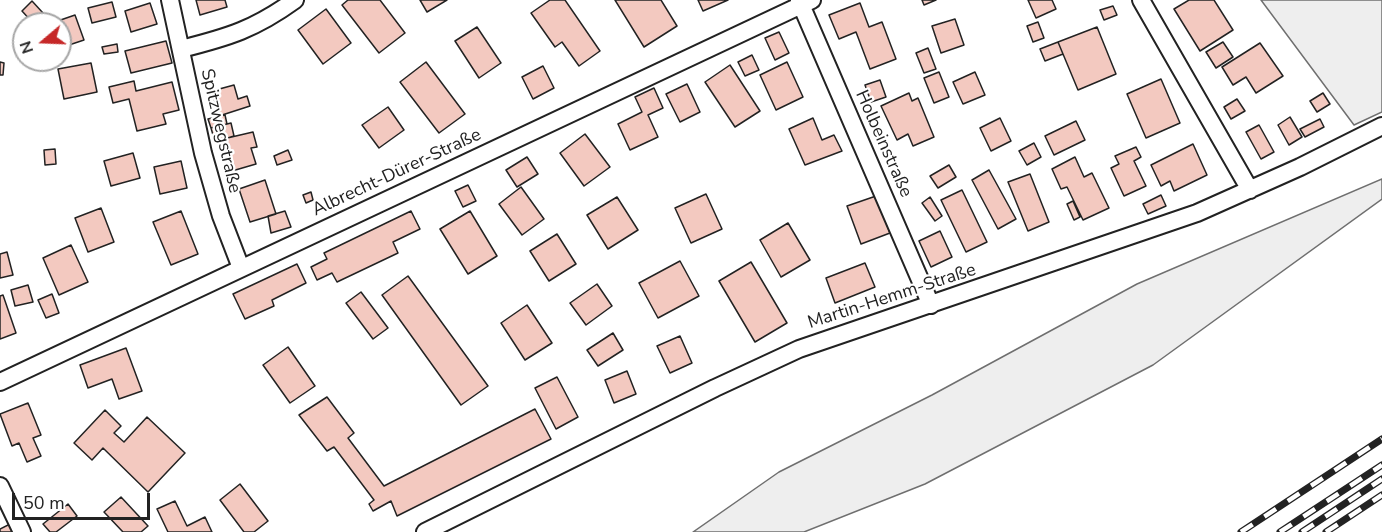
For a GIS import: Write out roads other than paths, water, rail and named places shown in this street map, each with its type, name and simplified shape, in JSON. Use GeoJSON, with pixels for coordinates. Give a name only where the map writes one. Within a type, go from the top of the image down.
{"type":"FeatureCollection","features":[{"type":"Feature","properties":{"kind":"street","name":"Spitzwegstraße"},"geometry":{"type":"LineString","coordinates":[[170,0],[203,153],[221,216],[241,268]]}},
{"type":"Feature","properties":{"kind":"street"},"geometry":{"type":"LineString","coordinates":[[181,49],[245,31],[295,0]]}},
{"type":"Feature","properties":{"kind":"street"},"geometry":{"type":"LineString","coordinates":[[1141,0],[1250,190]]}},
{"type":"Feature","properties":{"kind":"street","name":"Albrecht-Dürer-Straße"},"geometry":{"type":"LineString","coordinates":[[0,382],[804,2]]}},
{"type":"Feature","properties":{"kind":"street","name":"Holbeinstraße"},"geometry":{"type":"LineString","coordinates":[[804,2],[931,304]]}},
{"type":"Feature","properties":{"kind":"street","name":"Martin-Hemm-Straße"},"geometry":{"type":"LineString","coordinates":[[425,532],[799,349],[1197,213],[1382,126]]}},
{"type":"Feature","properties":{"kind":"street"},"geometry":{"type":"LineString","coordinates":[[0,486],[22,532]]}},
{"type":"Feature","properties":{"kind":"railway"},"geometry":{"type":"LineString","coordinates":[[1241,532],[1382,439]]}},
{"type":"Feature","properties":{"kind":"railway"},"geometry":{"type":"LineString","coordinates":[[1280,532],[1382,465]]}},
{"type":"Feature","properties":{"kind":"railway"},"geometry":{"type":"LineString","coordinates":[[1302,532],[1382,479]]}},
{"type":"Feature","properties":{"kind":"railway"},"geometry":{"type":"LineString","coordinates":[[1326,532],[1382,495]]}}]}
